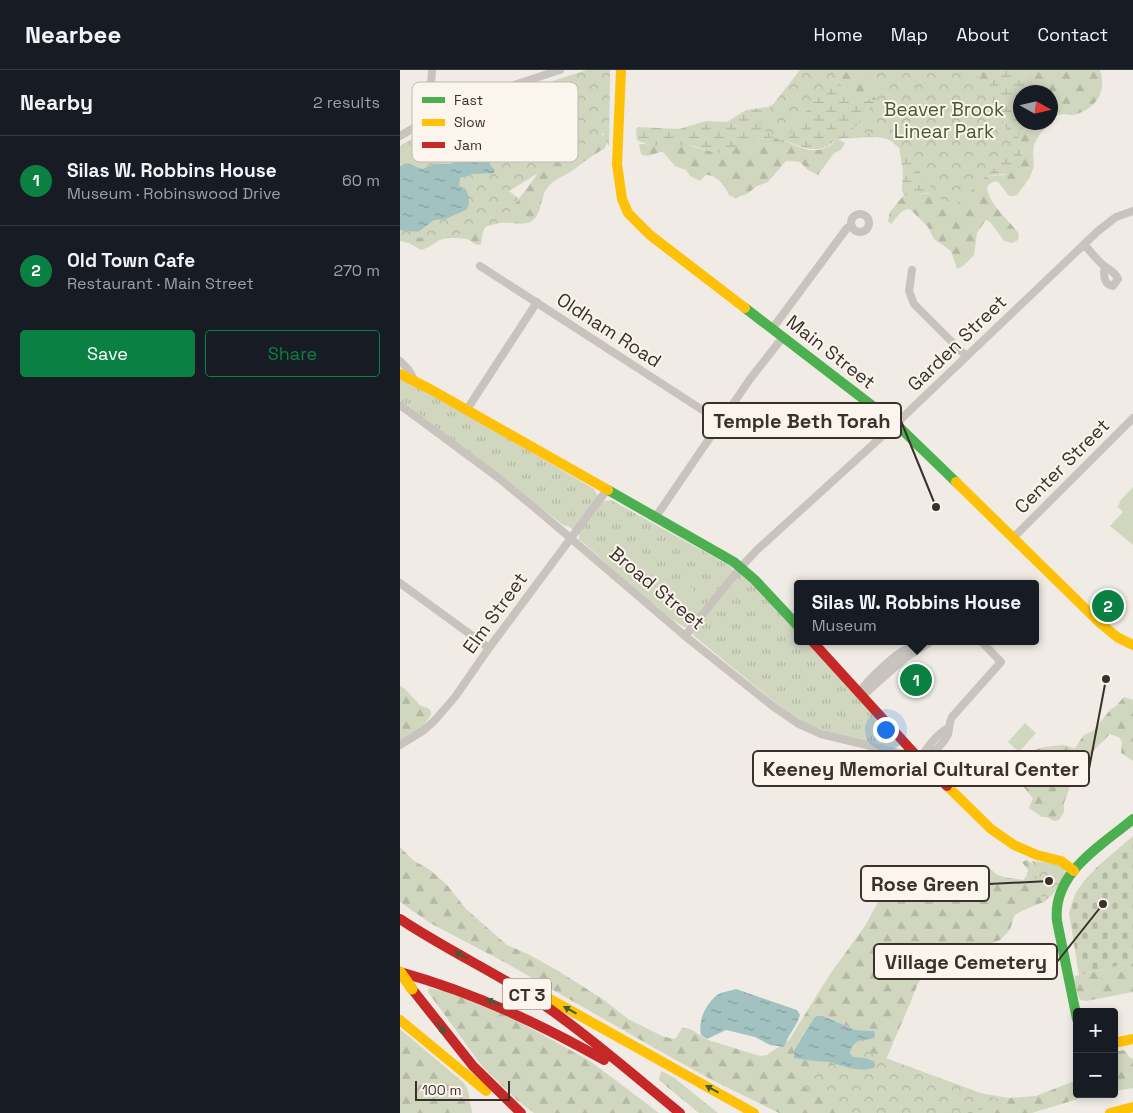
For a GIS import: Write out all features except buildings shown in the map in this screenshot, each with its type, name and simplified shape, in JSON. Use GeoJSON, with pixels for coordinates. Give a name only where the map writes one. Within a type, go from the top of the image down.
{"type":"FeatureCollection","features":[{"type":"Feature","properties":{"kind":"main road","name":"Main Street"},"geometry":{"type":"LineString","coordinates":[[622,70],[618,168],[620,191],[628,212],[641,228],[896,424],[1014,537],[1100,623],[1117,637],[1133,645]]}},
{"type":"Feature","properties":{"kind":"main road"},"geometry":{"type":"LineString","coordinates":[[400,374],[741,567],[794,622]]}},
{"type":"Feature","properties":{"kind":"main road"},"geometry":{"type":"LineString","coordinates":[[816,645],[917,756],[1002,838],[1030,852],[1066,864],[1074,870]]}},
{"type":"Feature","properties":{"kind":"main road"},"geometry":{"type":"LineString","coordinates":[[1075,1008],[1059,935],[1056,911],[1059,892],[1074,870],[1133,819]]}},
{"type":"Feature","properties":{"kind":"main road"},"geometry":{"type":"LineString","coordinates":[[1056,860],[1090,856]]}},
{"type":"Feature","properties":{"kind":"main road","name":"CT 3"},"geometry":{"type":"LineString","coordinates":[[400,919],[550,1010],[680,1113]]}},
{"type":"Feature","properties":{"kind":"main road"},"geometry":{"type":"LineString","coordinates":[[479,966],[503,972],[754,1113]]}},
{"type":"Feature","properties":{"kind":"main road"},"geometry":{"type":"LineString","coordinates":[[400,972],[452,987],[516,1012],[644,1083]]}},
{"type":"Feature","properties":{"kind":"main road"},"geometry":{"type":"LineString","coordinates":[[400,972],[473,1066],[521,1113]]}},
{"type":"Feature","properties":{"kind":"main road"},"geometry":{"type":"LineString","coordinates":[[400,1020],[514,1113]]}},
{"type":"Feature","properties":{"kind":"main road"},"geometry":{"type":"LineString","coordinates":[[1118,1042],[1133,1039]]}},
{"type":"Feature","properties":{"kind":"main road"},"geometry":{"type":"LineString","coordinates":[[1110,1113],[1132,1107]]}},
{"type":"Feature","properties":{"kind":"street"},"geometry":{"type":"LineString","coordinates":[[522,82],[560,70]]}},
{"type":"Feature","properties":{"kind":"street"},"geometry":{"type":"LineString","coordinates":[[400,136],[412,129]]}},
{"type":"Feature","properties":{"kind":"street","name":"Garden Street"},"geometry":{"type":"LineString","coordinates":[[685,636],[741,567],[764,543],[896,424],[1084,244],[1116,216],[1133,211]]}},
{"type":"Feature","properties":{"kind":"street"},"geometry":{"type":"LineString","coordinates":[[772,329],[847,228],[852,226]]}},
{"type":"Feature","properties":{"kind":"street"},"geometry":{"type":"LineString","coordinates":[[1084,244],[1105,267]]}},
{"type":"Feature","properties":{"kind":"street","name":"Oldham Road"},"geometry":{"type":"LineString","coordinates":[[480,266],[721,422]]}},
{"type":"Feature","properties":{"kind":"street"},"geometry":{"type":"LineString","coordinates":[[912,270],[909,291],[914,304],[966,356]]}},
{"type":"Feature","properties":{"kind":"street"},"geometry":{"type":"LineString","coordinates":[[466,411],[536,302]]}},
{"type":"Feature","properties":{"kind":"street"},"geometry":{"type":"LineString","coordinates":[[654,518],[782,337]]}},
{"type":"Feature","properties":{"kind":"street"},"geometry":{"type":"LineString","coordinates":[[400,361],[408,369],[415,381]]}},
{"type":"Feature","properties":{"kind":"street","name":"Broad Street"},"geometry":{"type":"LineString","coordinates":[[400,405],[496,476],[572,538],[685,636],[774,707],[807,728],[834,738],[889,752],[917,756]]}},
{"type":"Feature","properties":{"kind":"street","name":"Center Street"},"geometry":{"type":"LineString","coordinates":[[1014,537],[1133,418]]}},
{"type":"Feature","properties":{"kind":"street","name":"Elm Street"},"geometry":{"type":"LineString","coordinates":[[400,745],[414,737],[435,720],[455,697],[489,648],[606,491]]}},
{"type":"Feature","properties":{"kind":"street"},"geometry":{"type":"LineString","coordinates":[[400,583],[489,648]]}},
{"type":"Feature","properties":{"kind":"street"},"geometry":{"type":"LineString","coordinates":[[860,694],[868,690],[904,659],[925,645]]}},
{"type":"Feature","properties":{"kind":"street"},"geometry":{"type":"LineString","coordinates":[[917,756],[928,757],[947,737],[948,728],[956,712],[1001,662],[985,645]]}},
{"type":"Feature","properties":{"kind":"green space"},"geometry":{"type":"Polygon","coordinates":[[[587,70],[610,70],[609,147],[603,133],[578,148],[578,82],[549,82],[587,70]]]}},
{"type":"Feature","properties":{"kind":"green space","name":"Beaver Brook Linear Park"},"geometry":{"type":"Polygon","coordinates":[[[800,70],[837,70],[783,143],[757,125],[800,70]]]}},
{"type":"Feature","properties":{"kind":"green space"},"geometry":{"type":"Polygon","coordinates":[[[811,70],[832,72],[843,87],[852,95],[861,98],[894,101],[981,98],[990,83],[1004,70],[1022,70],[1028,85],[1013,85],[1013,130],[1025,130],[1019,134],[1018,138],[1022,161],[1018,169],[1011,173],[989,176],[947,194],[927,193],[907,196],[902,191],[903,171],[899,147],[884,138],[842,139],[834,141],[823,148],[811,149],[779,139],[767,138],[754,140],[723,152],[712,152],[686,145],[657,146],[637,140],[636,129],[638,127],[679,129],[706,121],[727,122],[746,110],[768,107],[776,103],[811,70]]]}},
{"type":"Feature","properties":{"kind":"green space"},"geometry":{"type":"Polygon","coordinates":[[[828,70],[1004,70],[990,83],[981,98],[893,101],[861,98],[851,95],[828,70]]]}},
{"type":"Feature","properties":{"kind":"green space","name":"Beaver Brook Linear Park"},"geometry":{"type":"Polygon","coordinates":[[[866,70],[974,70],[1017,147],[950,211],[905,153],[884,135],[852,131],[885,88],[866,76],[866,70]]]}},
{"type":"Feature","properties":{"kind":"green space"},"geometry":{"type":"Polygon","coordinates":[[[1022,70],[1100,70],[1102,77],[1101,91],[1095,103],[1084,111],[1071,115],[1058,115],[1058,85],[1028,85],[1022,70]]]}},
{"type":"Feature","properties":{"kind":"green space"},"geometry":{"type":"Polygon","coordinates":[[[1025,130],[1044,130],[1034,144],[1034,166],[1030,177],[1017,195],[1013,196],[1009,196],[999,183],[995,181],[988,185],[990,197],[1019,234],[1018,240],[1012,243],[1004,241],[990,222],[986,220],[977,233],[974,255],[957,269],[951,251],[934,239],[928,227],[911,210],[907,209],[901,212],[891,224],[888,221],[890,212],[904,195],[912,196],[935,193],[989,176],[1005,175],[1022,155],[1018,142],[1019,134],[1025,130]]]}},
{"type":"Feature","properties":{"kind":"green space"},"geometry":{"type":"Polygon","coordinates":[[[601,134],[608,140],[605,148],[551,184],[545,191],[538,214],[532,221],[521,224],[500,222],[488,225],[483,231],[480,245],[466,239],[448,238],[441,239],[421,250],[409,243],[400,241],[400,230],[511,209],[540,169],[552,162],[578,162],[578,147],[601,134]]]}},
{"type":"Feature","properties":{"kind":"green space"},"geometry":{"type":"Polygon","coordinates":[[[771,137],[811,150],[825,148],[838,139],[845,143],[841,150],[834,153],[818,175],[808,170],[800,162],[786,161],[768,182],[757,186],[747,194],[735,198],[729,195],[723,184],[713,176],[706,175],[700,181],[690,176],[686,170],[675,166],[663,152],[649,156],[641,154],[639,144],[687,145],[713,152],[723,152],[755,140],[771,137]]]}},
{"type":"Feature","properties":{"kind":"green space"},"geometry":{"type":"Polygon","coordinates":[[[412,139],[412,162],[556,162],[509,191],[519,199],[502,222],[439,240],[400,235],[400,146],[412,139]]]}},
{"type":"Feature","properties":{"kind":"green space"},"geometry":{"type":"Polygon","coordinates":[[[400,379],[432,394],[594,489],[597,495],[605,501],[611,500],[732,567],[733,572],[742,575],[751,582],[794,629],[794,645],[809,645],[898,743],[898,746],[892,748],[852,739],[816,728],[792,716],[690,631],[649,600],[579,539],[579,534],[568,526],[563,525],[493,469],[400,400],[400,379]]]}},
{"type":"Feature","properties":{"kind":"green space"},"geometry":{"type":"Polygon","coordinates":[[[1133,487],[1133,545],[1110,526],[1123,512],[1117,506],[1120,504],[1119,502],[1133,487]]]}},
{"type":"Feature","properties":{"kind":"green space"},"geometry":{"type":"Polygon","coordinates":[[[683,581],[690,585],[694,591],[683,607],[668,596],[668,591],[673,584],[683,581]]]}},
{"type":"Feature","properties":{"kind":"green space"},"geometry":{"type":"Polygon","coordinates":[[[400,686],[421,706],[428,708],[431,711],[431,715],[422,727],[400,741],[400,686]]]}},
{"type":"Feature","properties":{"kind":"green space"},"geometry":{"type":"Polygon","coordinates":[[[1124,697],[1133,700],[1133,761],[1121,753],[1122,743],[1120,738],[1110,734],[1082,760],[1077,768],[1077,775],[1072,781],[1064,803],[1064,812],[1059,820],[1054,821],[1047,817],[1042,817],[1029,808],[1033,798],[1021,785],[1019,773],[1011,764],[1012,762],[1024,753],[1044,747],[1063,745],[1075,748],[1084,735],[1093,731],[1111,709],[1124,697]]]}},
{"type":"Feature","properties":{"kind":"green space"},"geometry":{"type":"Polygon","coordinates":[[[1025,723],[1036,733],[1019,752],[1008,742],[1025,723]]]}},
{"type":"Feature","properties":{"kind":"green space"},"geometry":{"type":"Polygon","coordinates":[[[1133,836],[1133,962],[1079,975],[1069,913],[1075,894],[1097,867],[1133,836]]]}},
{"type":"Feature","properties":{"kind":"green space"},"geometry":{"type":"Polygon","coordinates":[[[400,847],[413,860],[430,870],[447,885],[466,909],[507,945],[528,954],[560,972],[604,1000],[628,1019],[662,1036],[676,1038],[682,1028],[686,1028],[708,1040],[760,1056],[767,1055],[789,1040],[830,974],[865,926],[883,893],[894,882],[923,897],[938,884],[952,878],[962,881],[966,880],[984,866],[1001,876],[1023,880],[1028,870],[1022,862],[1027,860],[1033,864],[1044,902],[1014,916],[1010,930],[1000,940],[979,948],[964,949],[943,956],[918,983],[884,1064],[979,1093],[1009,1098],[1036,1096],[1073,1082],[1073,1098],[1081,1098],[1032,1113],[779,1113],[714,1081],[506,963],[430,923],[400,902],[400,847]],[[823,1016],[814,1018],[793,1055],[854,1068],[851,1056],[852,1047],[858,1042],[870,1039],[874,1031],[855,1030],[823,1016]]]}},
{"type":"Feature","properties":{"kind":"green space"},"geometry":{"type":"Polygon","coordinates":[[[1032,861],[1057,864],[1066,874],[1053,894],[1043,903],[1032,861]]]}},
{"type":"Feature","properties":{"kind":"green space"},"geometry":{"type":"Polygon","coordinates":[[[1133,962],[1133,992],[1086,1001],[1080,1000],[1074,983],[1075,976],[1133,962]]]}},
{"type":"Feature","properties":{"kind":"green space"},"geometry":{"type":"Polygon","coordinates":[[[429,988],[445,991],[514,1019],[590,1061],[659,1113],[534,1113],[518,1101],[482,1066],[428,992],[429,988]]]}},
{"type":"Feature","properties":{"kind":"green space"},"geometry":{"type":"Polygon","coordinates":[[[400,1029],[464,1083],[468,1090],[472,1113],[400,1113],[400,1029]]]}},
{"type":"Feature","properties":{"kind":"green space"},"geometry":{"type":"Polygon","coordinates":[[[861,1049],[1008,1103],[965,1113],[854,1113],[798,1084],[861,1049]]]}},
{"type":"Feature","properties":{"kind":"green space"},"geometry":{"type":"Polygon","coordinates":[[[1125,1050],[1129,1057],[1133,1059],[1133,1088],[1118,1090],[1118,1051],[1125,1050]]]}},
{"type":"Feature","properties":{"kind":"green space"},"geometry":{"type":"Polygon","coordinates":[[[661,1071],[673,1077],[718,1113],[699,1113],[659,1080],[661,1071]]]}},
{"type":"Feature","properties":{"kind":"water"},"geometry":{"type":"Polygon","coordinates":[[[454,162],[491,162],[490,165],[495,170],[494,173],[473,174],[460,178],[459,186],[465,188],[468,196],[469,205],[466,210],[445,219],[434,220],[418,232],[400,230],[400,166],[410,164],[422,169],[435,164],[450,164],[454,162]]]}},
{"type":"Feature","properties":{"kind":"water"},"geometry":{"type":"Polygon","coordinates":[[[736,989],[797,1010],[800,1015],[799,1019],[784,1047],[770,1045],[755,1037],[726,1030],[707,1039],[701,1035],[703,1014],[709,1004],[719,994],[736,989]]]}},
{"type":"Feature","properties":{"kind":"water"},"geometry":{"type":"Polygon","coordinates":[[[817,1016],[823,1016],[855,1030],[874,1031],[874,1038],[856,1042],[850,1053],[853,1057],[874,1061],[875,1067],[864,1070],[827,1062],[794,1058],[794,1051],[817,1016]]]}},
{"type":"Feature","properties":{"kind":"traffic: fast"},"geometry":{"type":"LineString","coordinates":[[745,308],[896,424],[956,482]]}},
{"type":"Feature","properties":{"kind":"traffic: fast"},"geometry":{"type":"LineString","coordinates":[[608,490],[734,562],[755,580],[794,622]]}},
{"type":"Feature","properties":{"kind":"traffic: fast"},"geometry":{"type":"LineString","coordinates":[[1075,1008],[1057,921],[1058,904],[1062,889],[1070,875],[1081,862],[1133,819]]}},
{"type":"Feature","properties":{"kind":"traffic: slow"},"geometry":{"type":"LineString","coordinates":[[621,70],[617,164],[622,199],[628,213],[650,235],[745,308]]}},
{"type":"Feature","properties":{"kind":"traffic: slow"},"geometry":{"type":"LineString","coordinates":[[400,374],[430,389],[608,490]]}},
{"type":"Feature","properties":{"kind":"traffic: slow"},"geometry":{"type":"LineString","coordinates":[[956,482],[1100,623],[1117,637],[1133,645]]}},
{"type":"Feature","properties":{"kind":"traffic: slow"},"geometry":{"type":"LineString","coordinates":[[947,786],[991,829],[1014,845],[1037,855],[1061,861],[1074,871]]}},
{"type":"Feature","properties":{"kind":"traffic: slow"},"geometry":{"type":"LineString","coordinates":[[400,972],[412,989]]}},
{"type":"Feature","properties":{"kind":"traffic: slow"},"geometry":{"type":"LineString","coordinates":[[541,994],[754,1113]]}},
{"type":"Feature","properties":{"kind":"traffic: slow"},"geometry":{"type":"LineString","coordinates":[[400,1020],[486,1091]]}},
{"type":"Feature","properties":{"kind":"traffic: slow"},"geometry":{"type":"LineString","coordinates":[[1118,1042],[1133,1039]]}},
{"type":"Feature","properties":{"kind":"traffic: slow"},"geometry":{"type":"LineString","coordinates":[[1110,1113],[1133,1107]]}},
{"type":"Feature","properties":{"kind":"traffic: jam"},"geometry":{"type":"LineString","coordinates":[[816,645],[913,752],[947,786]]}},
{"type":"Feature","properties":{"kind":"traffic: jam"},"geometry":{"type":"LineString","coordinates":[[400,919],[550,1009],[680,1113]]}},
{"type":"Feature","properties":{"kind":"traffic: jam"},"geometry":{"type":"LineString","coordinates":[[400,972],[454,989],[505,1010],[555,1033],[604,1060]]}},
{"type":"Feature","properties":{"kind":"traffic: jam"},"geometry":{"type":"LineString","coordinates":[[412,989],[473,1066],[521,1113]]}},
{"type":"Feature","properties":{"kind":"place","name":"Temple Beth Torah"},"geometry":{"type":"Point","coordinates":[936,507]}},
{"type":"Feature","properties":{"kind":"place","name":"Old Town Cafe"},"geometry":{"type":"Point","coordinates":[1108,606]}},
{"type":"Feature","properties":{"kind":"place","name":"Keeney Memorial Cultural Center"},"geometry":{"type":"Point","coordinates":[1106,679]}},
{"type":"Feature","properties":{"kind":"place","name":"Silas W. Robbins House"},"geometry":{"type":"Point","coordinates":[916,680]}},
{"type":"Feature","properties":{"kind":"place","name":"Rose Green"},"geometry":{"type":"Point","coordinates":[1049,881]}},
{"type":"Feature","properties":{"kind":"place","name":"Village Cemetery"},"geometry":{"type":"Point","coordinates":[1103,904]}}]}
